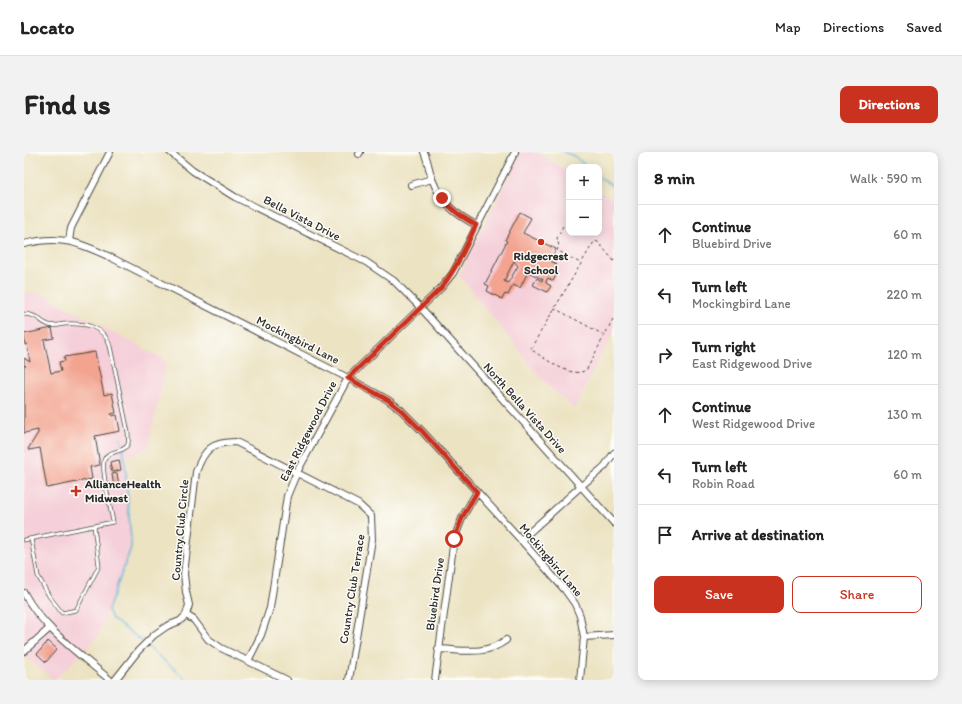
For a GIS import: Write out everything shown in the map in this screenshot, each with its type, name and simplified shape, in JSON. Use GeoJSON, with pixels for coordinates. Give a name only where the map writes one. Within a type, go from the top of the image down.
{"type":"FeatureCollection","features":[{"type":"Feature","properties":{"kind":"street"},"geometry":{"type":"LineString","coordinates":[[68,241],[71,228],[110,152]]}},
{"type":"Feature","properties":{"kind":"street","name":"Bella Vista Drive"},"geometry":{"type":"LineString","coordinates":[[170,152],[193,171],[235,197],[366,262],[394,281],[420,308]]}},
{"type":"Feature","properties":{"kind":"street"},"geometry":{"type":"LineString","coordinates":[[424,152],[432,179],[442,198],[450,208],[461,217],[476,225]]}},
{"type":"Feature","properties":{"kind":"street","name":"East Ridgewood Drive"},"geometry":{"type":"LineString","coordinates":[[248,661],[261,635],[270,608],[287,496],[297,472],[348,378],[441,288],[453,273],[476,225],[515,152]]}},
{"type":"Feature","properties":{"kind":"street"},"geometry":{"type":"LineString","coordinates":[[411,185],[432,179]]}},
{"type":"Feature","properties":{"kind":"street","name":"Mockingbird Lane"},"geometry":{"type":"LineString","coordinates":[[24,244],[40,240],[55,239],[84,244],[348,378],[388,400],[401,410],[521,540],[565,590],[575,604],[580,616],[584,637],[580,680]]}},
{"type":"Feature","properties":{"kind":"street","name":"North Bella Vista Drive"},"geometry":{"type":"LineString","coordinates":[[420,308],[614,523]]}},
{"type":"Feature","properties":{"kind":"street","name":"Country Club Circle"},"geometry":{"type":"LineString","coordinates":[[186,615],[189,605],[184,574],[196,472],[205,452],[214,445],[226,442],[236,442],[297,472]]}},
{"type":"Feature","properties":{"kind":"street"},"geometry":{"type":"LineString","coordinates":[[521,540],[580,486],[604,467],[614,453]]}},
{"type":"Feature","properties":{"kind":"street","name":"Country Club Terrace"},"geometry":{"type":"LineString","coordinates":[[297,472],[358,504],[371,516],[372,539],[348,680]]}},
{"type":"Feature","properties":{"kind":"street","name":"Bluebird Drive"},"geometry":{"type":"LineString","coordinates":[[435,680],[454,539],[463,516],[477,492]]}},
{"type":"Feature","properties":{"kind":"street"},"geometry":{"type":"LineString","coordinates":[[24,593],[30,604],[50,628],[110,680]]}},
{"type":"Feature","properties":{"kind":"street"},"geometry":{"type":"LineString","coordinates":[[115,680],[138,651],[154,635],[166,626],[180,621],[186,615],[194,620],[208,638],[221,648],[287,680]]}},
{"type":"Feature","properties":{"kind":"street"},"geometry":{"type":"LineString","coordinates":[[24,651],[50,628]]}},
{"type":"Feature","properties":{"kind":"street"},"geometry":{"type":"LineString","coordinates":[[584,637],[614,635]]}},
{"type":"Feature","properties":{"kind":"street"},"geometry":{"type":"LineString","coordinates":[[438,649],[484,651],[498,647],[506,640]]}},
{"type":"Feature","properties":{"kind":"lane"},"geometry":{"type":"LineString","coordinates":[[24,314],[35,316],[49,325],[78,324],[90,326],[104,332],[109,344],[128,432],[128,443],[124,449],[110,453],[104,460],[104,469],[113,522],[24,540]]}},
{"type":"Feature","properties":{"kind":"lane"},"geometry":{"type":"LineString","coordinates":[[31,539],[38,576],[49,596],[62,613],[76,610],[99,566],[94,526]]}},
{"type":"Feature","properties":{"kind":"path"},"geometry":{"type":"LineString","coordinates":[[563,226],[557,238],[559,246],[557,250],[580,264]]}},
{"type":"Feature","properties":{"kind":"path"},"geometry":{"type":"LineString","coordinates":[[614,261],[598,242],[595,241],[531,348],[568,371],[577,373],[583,372],[587,368],[614,317]]}},
{"type":"Feature","properties":{"kind":"path"},"geometry":{"type":"LineString","coordinates":[[554,308],[604,335]]}},
{"type":"Feature","properties":{"kind":"shaded area"},"geometry":{"type":"Polygon","coordinates":[[[521,152],[537,152],[566,170],[566,236],[602,236],[602,193],[614,200],[614,330],[574,409],[540,377],[459,275],[521,152]]]}},
{"type":"Feature","properties":{"kind":"shaded area","name":"AllianceHealth Midwest"},"geometry":{"type":"Polygon","coordinates":[[[32,292],[42,294],[167,361],[148,448],[125,457],[130,525],[129,551],[98,636],[84,652],[54,680],[24,656],[24,294],[32,292]]]}},
{"type":"Feature","properties":{"kind":"building"},"geometry":{"type":"Polygon","coordinates":[[[520,212],[531,218],[523,233],[556,249],[550,261],[557,264],[554,270],[558,272],[553,281],[548,278],[546,281],[546,283],[551,286],[547,292],[533,285],[537,278],[542,281],[543,279],[528,272],[520,288],[513,285],[508,295],[505,294],[502,299],[487,291],[489,286],[485,284],[507,241],[505,240],[520,212]],[[514,261],[504,281],[508,283],[518,266],[514,261]]]}},
{"type":"Feature","properties":{"kind":"building","name":"AllianceHealth Midwest"},"geometry":{"type":"Polygon","coordinates":[[[52,328],[54,338],[44,340],[51,373],[61,371],[59,362],[65,361],[64,357],[95,352],[104,395],[112,393],[116,413],[111,414],[112,416],[117,415],[120,431],[95,436],[100,465],[90,467],[92,479],[47,488],[40,448],[28,449],[38,433],[38,430],[24,433],[24,366],[26,366],[24,365],[24,358],[30,362],[27,344],[25,345],[24,334],[52,328]]]}},
{"type":"Feature","properties":{"kind":"building"},"geometry":{"type":"Polygon","coordinates":[[[119,460],[121,470],[112,472],[110,462],[119,460]]]}},
{"type":"Feature","properties":{"kind":"building"},"geometry":{"type":"Polygon","coordinates":[[[117,473],[119,486],[114,487],[112,474],[117,473]]]}},
{"type":"Feature","properties":{"kind":"building"},"geometry":{"type":"Polygon","coordinates":[[[48,641],[57,649],[46,662],[37,654],[48,641]]]}},
{"type":"Feature","properties":{"kind":"waterway"},"geometry":{"type":"LineString","coordinates":[[564,152],[574,156],[583,164]]}},
{"type":"Feature","properties":{"kind":"waterway"},"geometry":{"type":"LineString","coordinates":[[602,179],[614,187]]}},
{"type":"Feature","properties":{"kind":"waterway"},"geometry":{"type":"LineString","coordinates":[[121,439],[125,461],[131,548],[108,610],[112,619],[142,641]]}},
{"type":"Feature","properties":{"kind":"waterway"},"geometry":{"type":"LineString","coordinates":[[148,647],[187,680]]}},
{"type":"Feature","properties":{"kind":"place","name":"Ridgecrest School"},"geometry":{"type":"Point","coordinates":[541,242]}},
{"type":"Feature","properties":{"kind":"place","name":"AllianceHealth Midwest"},"geometry":{"type":"Point","coordinates":[76,491]}},
{"type":"Feature","properties":{"kind":"route"},"geometry":{"type":"LineString","coordinates":[[442,198],[450,208],[461,217],[476,225],[453,273],[441,288],[348,378],[388,400],[401,410],[477,492],[463,516],[454,539]]}}]}
